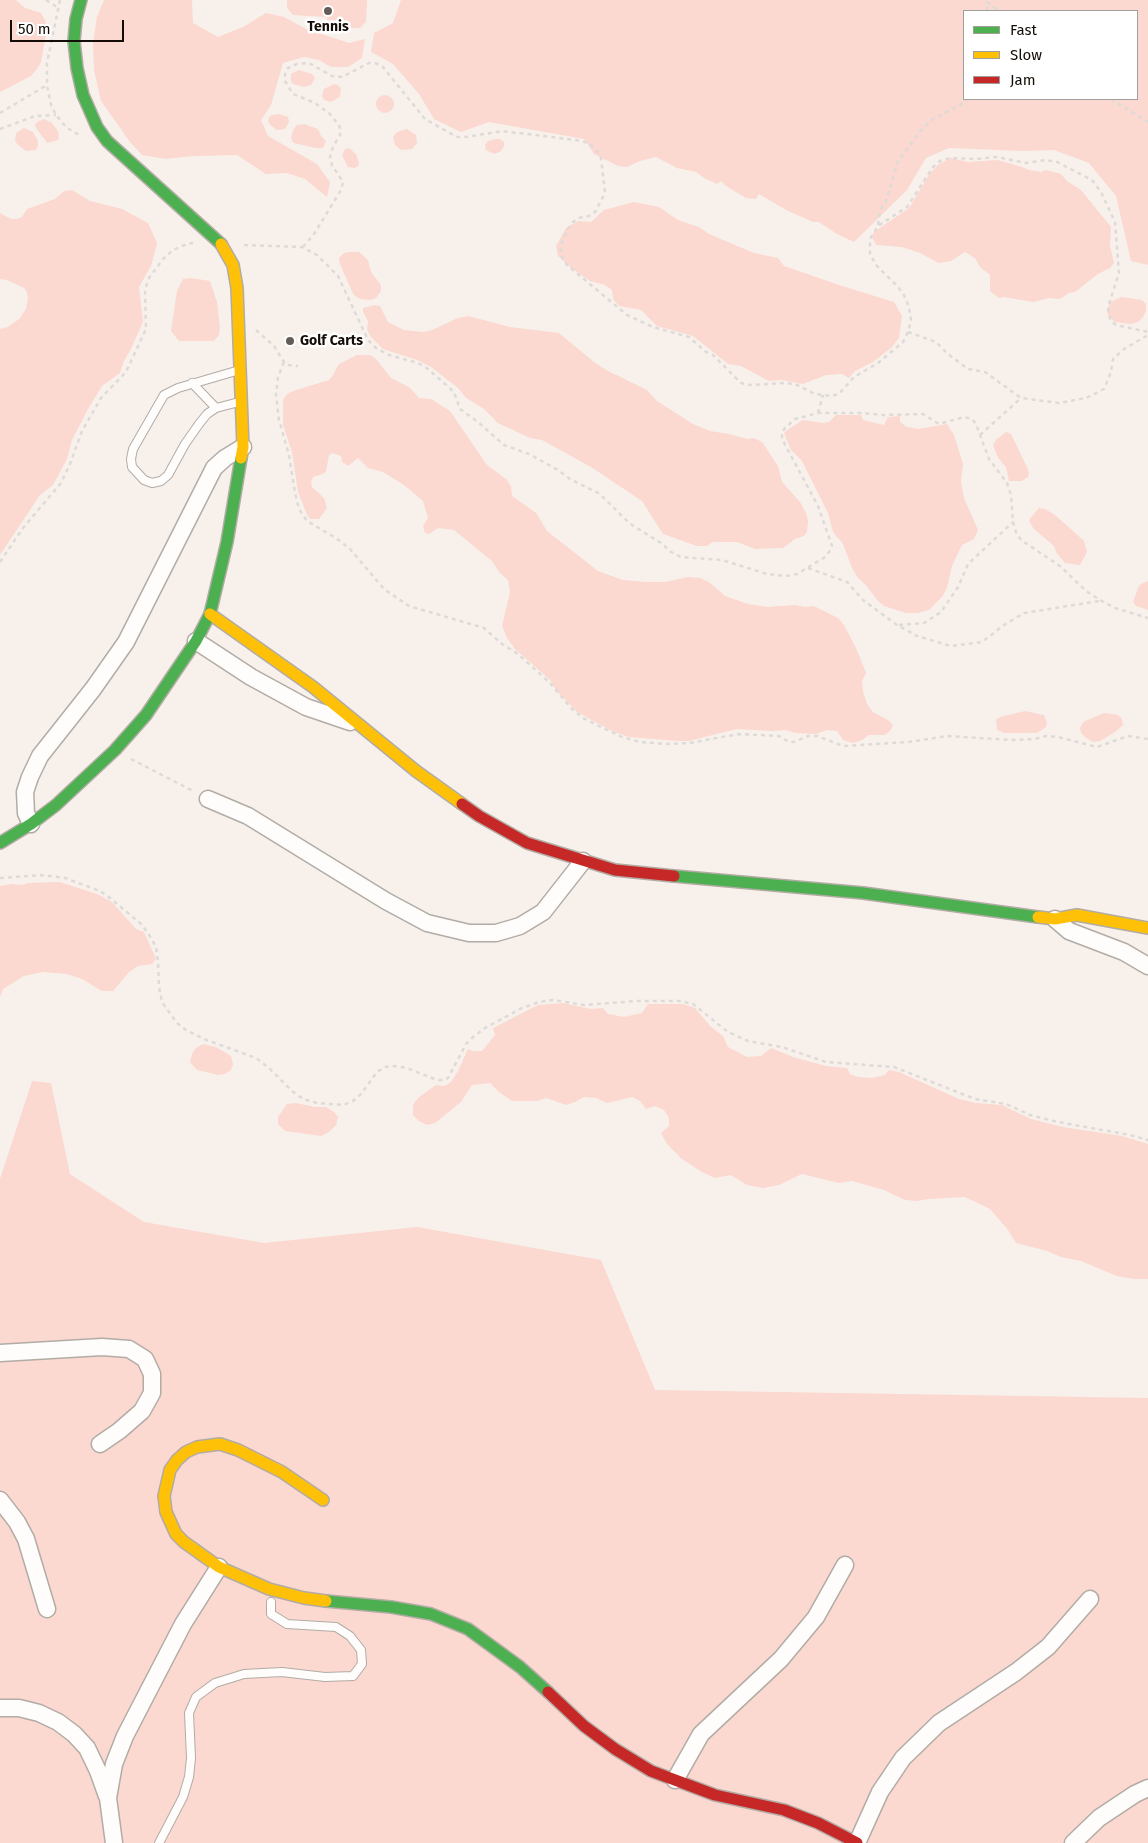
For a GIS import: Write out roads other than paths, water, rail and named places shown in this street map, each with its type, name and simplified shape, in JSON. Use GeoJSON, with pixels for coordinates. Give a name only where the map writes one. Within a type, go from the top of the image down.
{"type":"FeatureCollection","features":[{"type":"Feature","properties":{"kind":"street"},"geometry":{"type":"LineString","coordinates":[[0,843],[31,824],[75,789],[115,750],[146,715],[196,641],[210,614],[227,542],[243,447],[235,274],[221,244],[107,141],[97,127],[83,95],[77,68],[75,34],[76,19],[81,0]]}},
{"type":"Feature","properties":{"kind":"street"},"geometry":{"type":"LineString","coordinates":[[31,824],[26,813],[25,792],[40,756],[126,642],[214,468],[243,447]]}},
{"type":"Feature","properties":{"kind":"street"},"geometry":{"type":"LineString","coordinates":[[210,614],[313,687],[416,771],[479,816],[528,842],[583,861],[615,870],[863,893],[1054,919],[1078,915],[1148,928]]}},
{"type":"Feature","properties":{"kind":"street"},"geometry":{"type":"LineString","coordinates":[[196,641],[251,677],[306,707],[360,726]]}},
{"type":"Feature","properties":{"kind":"street"},"geometry":{"type":"LineString","coordinates":[[208,799],[248,816],[386,901],[427,923],[468,933],[496,933],[520,926],[543,912],[583,861]]}},
{"type":"Feature","properties":{"kind":"street"},"geometry":{"type":"LineString","coordinates":[[1054,919],[1068,931],[1124,952],[1148,966]]}},
{"type":"Feature","properties":{"kind":"street"},"geometry":{"type":"LineString","coordinates":[[0,1352],[102,1347],[129,1349],[145,1359],[152,1374],[152,1393],[142,1410],[120,1431],[100,1444]]}},
{"type":"Feature","properties":{"kind":"street"},"geometry":{"type":"LineString","coordinates":[[323,1500],[282,1472],[238,1450],[220,1444],[196,1447],[186,1452],[177,1460],[168,1475],[164,1496],[166,1512],[176,1534],[219,1567],[270,1589],[304,1598],[346,1604],[391,1607],[431,1614],[468,1630],[520,1667],[584,1726],[615,1749],[651,1771],[715,1795],[784,1810],[818,1823],[857,1843],[880,1792],[903,1758],[939,1723],[1016,1672],[1048,1648],[1090,1599]]}},
{"type":"Feature","properties":{"kind":"street"},"geometry":{"type":"LineString","coordinates":[[0,1500],[17,1522],[26,1539],[34,1559],[47,1608]]}},
{"type":"Feature","properties":{"kind":"street"},"geometry":{"type":"LineString","coordinates":[[676,1780],[700,1734],[781,1659],[816,1616],[844,1565]]}},
{"type":"Feature","properties":{"kind":"street"},"geometry":{"type":"LineString","coordinates":[[108,1798],[114,1764],[125,1736],[183,1624],[219,1567]]}},
{"type":"Feature","properties":{"kind":"street"},"geometry":{"type":"LineString","coordinates":[[0,1708],[19,1708],[39,1713],[58,1722],[74,1734],[87,1748],[108,1798],[114,1843]]}},
{"type":"Feature","properties":{"kind":"street"},"geometry":{"type":"LineString","coordinates":[[1073,1843],[1099,1818],[1135,1794],[1148,1788]]}},
{"type":"Feature","properties":{"kind":"lane"},"geometry":{"type":"LineString","coordinates":[[239,370],[168,392],[161,400],[132,449],[130,459],[137,475],[152,483],[161,481],[168,475],[198,424],[216,408],[241,401]]}},
{"type":"Feature","properties":{"kind":"lane"},"geometry":{"type":"LineString","coordinates":[[192,383],[216,408]]}},
{"type":"Feature","properties":{"kind":"lane"},"geometry":{"type":"LineString","coordinates":[[159,1843],[183,1798],[189,1777],[191,1758],[189,1713],[196,1697],[215,1683],[244,1674],[282,1672],[326,1677],[353,1676],[362,1664],[360,1650],[350,1636],[336,1627],[287,1624],[271,1614],[271,1602]]}},
{"type":"Feature","properties":{"kind":"place","name":"Tennis"},"geometry":{"type":"Point","coordinates":[328,11]}},
{"type":"Feature","properties":{"kind":"place","name":"Golf Carts"},"geometry":{"type":"Point","coordinates":[290,341]}}]}
